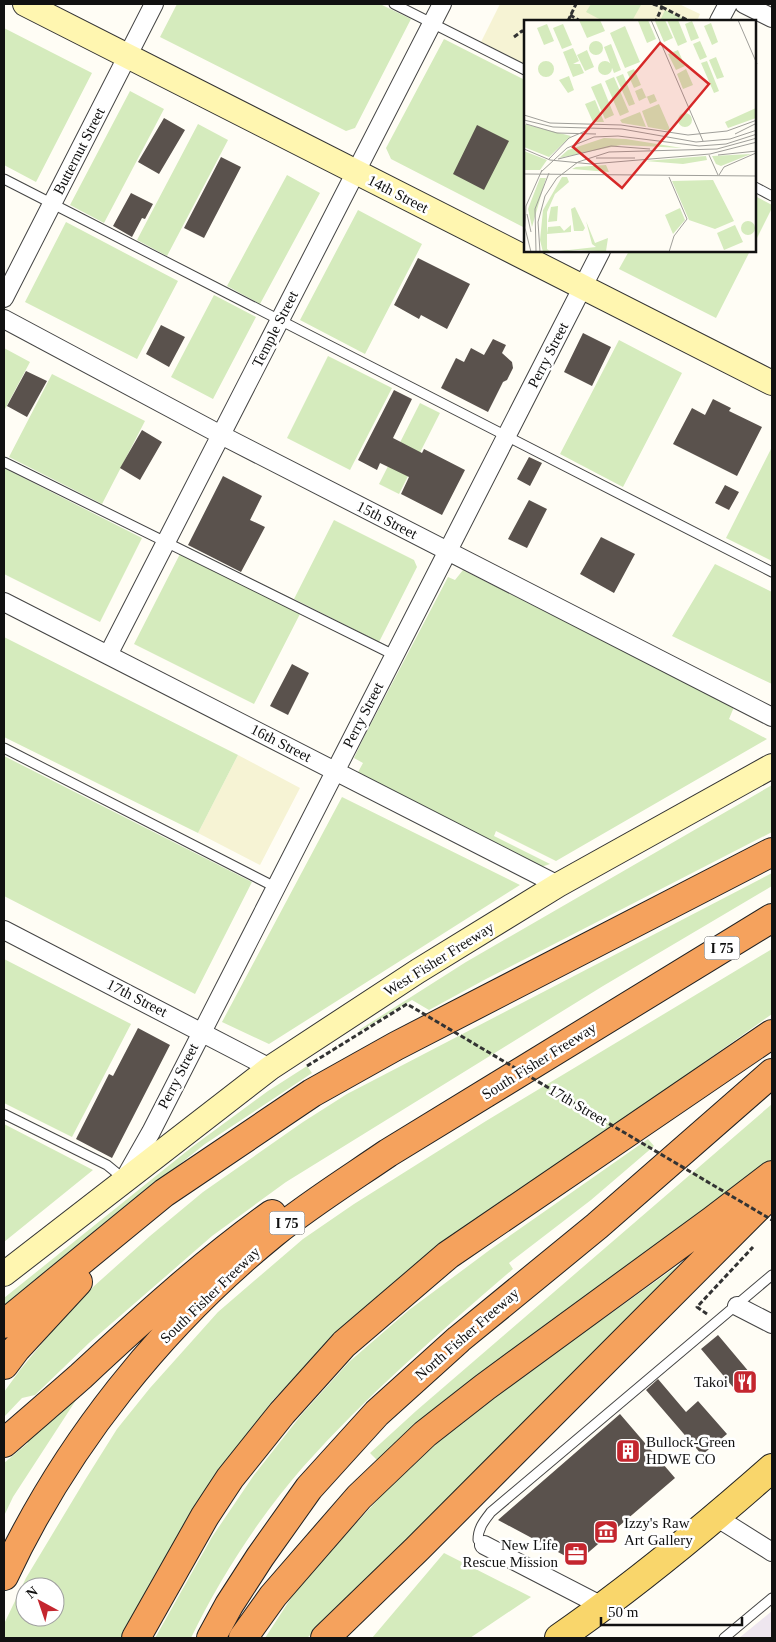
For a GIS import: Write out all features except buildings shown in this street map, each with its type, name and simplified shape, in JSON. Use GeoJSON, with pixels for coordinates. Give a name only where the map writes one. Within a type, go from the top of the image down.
{"type":"FeatureCollection","features":[{"type":"Feature","properties":{"kind":"highway"},"geometry":{"type":"LineString","coordinates":[[4,1324],[164,1193],[312,1093],[396,1046],[772,852]]}},
{"type":"Feature","properties":{"kind":"highway","name":"I 75"},"geometry":{"type":"LineString","coordinates":[[671,979],[772,918]]}},
{"type":"Feature","properties":{"kind":"highway"},"geometry":{"type":"LineString","coordinates":[[4,1444],[131,1328],[196,1272],[303,1191],[345,1163],[575,1024],[671,979]]}},
{"type":"Feature","properties":{"kind":"highway","name":"South Fisher Freeway"},"geometry":{"type":"LineString","coordinates":[[4,1576],[56,1479],[118,1391],[194,1307],[228,1274],[274,1233],[326,1194],[388,1153],[671,979]]}},
{"type":"Feature","properties":{"kind":"highway"},"geometry":{"type":"LineString","coordinates":[[136,1638],[205,1516],[230,1478],[282,1413],[344,1344],[448,1255],[772,1034]]}},
{"type":"Feature","properties":{"kind":"highway","name":"North Fisher Freeway"},"geometry":{"type":"LineString","coordinates":[[211,1638],[229,1605],[260,1557],[309,1488],[377,1413],[459,1339],[597,1226],[772,1073]]}},
{"type":"Feature","properties":{"kind":"highway"},"geometry":{"type":"LineString","coordinates":[[4,1365],[66,1294],[116,1246],[170,1201],[216,1158]]}},
{"type":"Feature","properties":{"kind":"highway"},"geometry":{"type":"LineString","coordinates":[[243,1638],[273,1596],[359,1497],[425,1434],[485,1387],[714,1220],[772,1175]]}},
{"type":"Feature","properties":{"kind":"highway"},"geometry":{"type":"LineString","coordinates":[[325,1638],[424,1542],[772,1194]]}},
{"type":"Feature","properties":{"kind":"main road"},"geometry":{"type":"LineString","coordinates":[[559,1638],[604,1607],[716,1517],[772,1468]]}},
{"type":"Feature","properties":{"kind":"street","name":"14th Street"},"geometry":{"type":"LineString","coordinates":[[25,4],[772,383]]}},
{"type":"Feature","properties":{"kind":"street","name":"Butternut Street"},"geometry":{"type":"LineString","coordinates":[[4,298],[154,4]]}},
{"type":"Feature","properties":{"kind":"street","name":"Temple Street"},"geometry":{"type":"LineString","coordinates":[[108,655],[442,4]]}},
{"type":"Feature","properties":{"kind":"street"},"geometry":{"type":"LineString","coordinates":[[720,20],[728,4]]}},
{"type":"Feature","properties":{"kind":"street"},"geometry":{"type":"LineString","coordinates":[[744,4],[772,18]]}},
{"type":"Feature","properties":{"kind":"street","name":"Perry Street"},"geometry":{"type":"LineString","coordinates":[[124,1179],[150,1132],[600,252]]}},
{"type":"Feature","properties":{"kind":"street","name":"15th Street"},"geometry":{"type":"LineString","coordinates":[[4,319],[221,435],[772,717]]}},
{"type":"Feature","properties":{"kind":"street","name":"16th Street"},"geometry":{"type":"LineString","coordinates":[[4,602],[558,885]]}},
{"type":"Feature","properties":{"kind":"street","name":"West Fisher Freeway"},"geometry":{"type":"LineString","coordinates":[[4,1274],[124,1179],[270,1068],[418,971],[558,885],[772,766]]}},
{"type":"Feature","properties":{"kind":"street","name":"17th Street"},"geometry":{"type":"LineString","coordinates":[[4,930],[270,1068]]}},
{"type":"Feature","properties":{"kind":"street"},"geometry":{"type":"LineString","coordinates":[[737,1306],[772,1324]]}},
{"type":"Feature","properties":{"kind":"street"},"geometry":{"type":"LineString","coordinates":[[716,1517],[772,1552]]}},
{"type":"Feature","properties":{"kind":"street"},"geometry":{"type":"LineString","coordinates":[[484,1545],[604,1607]]}},
{"type":"Feature","properties":{"kind":"lane"},"geometry":{"type":"LineString","coordinates":[[394,4],[524,69]]}},
{"type":"Feature","properties":{"kind":"lane"},"geometry":{"type":"LineString","coordinates":[[4,179],[772,572]]}},
{"type":"Feature","properties":{"kind":"lane"},"geometry":{"type":"LineString","coordinates":[[756,188],[772,196]]}},
{"type":"Feature","properties":{"kind":"lane"},"geometry":{"type":"LineString","coordinates":[[4,462],[394,655]]}},
{"type":"Feature","properties":{"kind":"lane"},"geometry":{"type":"LineString","coordinates":[[4,748],[275,887]]}},
{"type":"Feature","properties":{"kind":"lane"},"geometry":{"type":"LineString","coordinates":[[4,1114],[107,1165],[124,1179]]}},
{"type":"Feature","properties":{"kind":"lane"},"geometry":{"type":"LineString","coordinates":[[484,1545],[478,1540],[478,1532],[491,1512],[772,1275]]}},
{"type":"Feature","properties":{"kind":"lane"},"geometry":{"type":"LineString","coordinates":[[724,1638],[772,1598]]}},
{"type":"Feature","properties":{"kind":"path"},"geometry":{"type":"LineString","coordinates":[[568,20],[576,4]]}},
{"type":"Feature","properties":{"kind":"path"},"geometry":{"type":"LineString","coordinates":[[652,4],[687,20]]}},
{"type":"Feature","properties":{"kind":"path"},"geometry":{"type":"LineString","coordinates":[[656,20],[662,7]]}},
{"type":"Feature","properties":{"kind":"path"},"geometry":{"type":"LineString","coordinates":[[570,15],[578,20]]}},
{"type":"Feature","properties":{"kind":"path"},"geometry":{"type":"LineString","coordinates":[[514,37],[522,31],[524,32]]}},
{"type":"Feature","properties":{"kind":"path","name":"17th Street"},"geometry":{"type":"LineString","coordinates":[[307,1066],[407,1004],[772,1220]]}},
{"type":"Feature","properties":{"kind":"path"},"geometry":{"type":"LineString","coordinates":[[697,1307],[754,1247]]}},
{"type":"Feature","properties":{"kind":"shaded area"},"geometry":{"type":"Polygon","coordinates":[[[500,4],[679,4],[700,14],[697,20],[524,20],[524,64],[481,42],[500,4]]]}},
{"type":"Feature","properties":{"kind":"shaded area"},"geometry":{"type":"Polygon","coordinates":[[[238,755],[300,788],[260,865],[198,833],[238,755]]]}},
{"type":"Feature","properties":{"kind":"shaded area"},"geometry":{"type":"Polygon","coordinates":[[[772,1611],[772,1638],[739,1638],[772,1611]]]}},
{"type":"Feature","properties":{"kind":"green space"},"geometry":{"type":"Polygon","coordinates":[[[177,4],[380,4],[411,19],[355,128],[346,131],[160,37],[177,4]]]}},
{"type":"Feature","properties":{"kind":"green space"},"geometry":{"type":"Polygon","coordinates":[[[591,4],[641,5],[633,20],[601,20],[586,12],[591,4]]]}},
{"type":"Feature","properties":{"kind":"green space"},"geometry":{"type":"Polygon","coordinates":[[[665,10],[687,20],[660,20],[665,10]]]}},
{"type":"Feature","properties":{"kind":"green space"},"geometry":{"type":"Polygon","coordinates":[[[4,28],[92,73],[36,182],[4,165],[4,28]]]}},
{"type":"Feature","properties":{"kind":"green space"},"geometry":{"type":"Polygon","coordinates":[[[444,39],[524,79],[524,227],[391,159],[386,148],[444,39]]]}},
{"type":"Feature","properties":{"kind":"green space"},"geometry":{"type":"Polygon","coordinates":[[[130,91],[164,109],[104,223],[70,205],[130,91]]]}},
{"type":"Feature","properties":{"kind":"green space"},"geometry":{"type":"Polygon","coordinates":[[[198,124],[228,140],[167,256],[137,240],[198,124]]]}},
{"type":"Feature","properties":{"kind":"green space"},"geometry":{"type":"Polygon","coordinates":[[[287,175],[320,193],[260,304],[227,286],[287,175]]]}},
{"type":"Feature","properties":{"kind":"green space"},"geometry":{"type":"Polygon","coordinates":[[[756,197],[772,205],[756,240],[756,197]]]}},
{"type":"Feature","properties":{"kind":"green space"},"geometry":{"type":"Polygon","coordinates":[[[358,210],[422,244],[365,354],[300,320],[358,210]]]}},
{"type":"Feature","properties":{"kind":"green space"},"geometry":{"type":"Polygon","coordinates":[[[66,222],[178,281],[137,359],[25,302],[66,222]]]}},
{"type":"Feature","properties":{"kind":"green space"},"geometry":{"type":"Polygon","coordinates":[[[628,252],[749,252],[716,318],[619,269],[628,252]]]}},
{"type":"Feature","properties":{"kind":"green space"},"geometry":{"type":"Polygon","coordinates":[[[214,295],[256,317],[213,399],[171,377],[214,295]]]}},
{"type":"Feature","properties":{"kind":"green space"},"geometry":{"type":"Polygon","coordinates":[[[619,340],[682,373],[623,487],[560,454],[619,340]]]}},
{"type":"Feature","properties":{"kind":"green space"},"geometry":{"type":"Polygon","coordinates":[[[4,348],[30,362],[4,411],[4,348]]]}},
{"type":"Feature","properties":{"kind":"green space"},"geometry":{"type":"Polygon","coordinates":[[[328,356],[392,388],[350,470],[287,438],[328,356]]]}},
{"type":"Feature","properties":{"kind":"green space"},"geometry":{"type":"Polygon","coordinates":[[[52,374],[145,421],[102,504],[9,457],[52,374]]]}},
{"type":"Feature","properties":{"kind":"green space"},"geometry":{"type":"Polygon","coordinates":[[[420,403],[440,413],[399,494],[379,484],[420,403]]]}},
{"type":"Feature","properties":{"kind":"green space"},"geometry":{"type":"Polygon","coordinates":[[[772,447],[772,561],[726,538],[772,447]]]}},
{"type":"Feature","properties":{"kind":"green space"},"geometry":{"type":"Polygon","coordinates":[[[4,468],[142,538],[100,622],[4,574],[4,468]]]}},
{"type":"Feature","properties":{"kind":"green space"},"geometry":{"type":"Polygon","coordinates":[[[334,520],[414,560],[417,567],[379,642],[294,599],[334,520]]]}},
{"type":"Feature","properties":{"kind":"green space"},"geometry":{"type":"Polygon","coordinates":[[[181,552],[301,612],[254,704],[134,644],[181,552]]]}},
{"type":"Feature","properties":{"kind":"green space"},"geometry":{"type":"Polygon","coordinates":[[[715,564],[772,592],[772,684],[672,636],[715,564]]]}},
{"type":"Feature","properties":{"kind":"green space"},"geometry":{"type":"Polygon","coordinates":[[[463,570],[734,707],[729,719],[767,739],[556,861],[496,831],[494,836],[550,864],[541,867],[357,774],[363,763],[354,758],[364,737],[448,577],[455,580],[463,570]]]}},
{"type":"Feature","properties":{"kind":"green space"},"geometry":{"type":"Polygon","coordinates":[[[4,637],[238,755],[198,833],[4,737],[4,637]]]}},
{"type":"Feature","properties":{"kind":"green space"},"geometry":{"type":"Polygon","coordinates":[[[4,756],[252,882],[195,994],[4,896],[4,756]]]}},
{"type":"Feature","properties":{"kind":"green space"},"geometry":{"type":"Polygon","coordinates":[[[772,785],[772,832],[429,1010],[412,1000],[359,1030],[466,962],[772,785]]]}},
{"type":"Feature","properties":{"kind":"green space"},"geometry":{"type":"Polygon","coordinates":[[[342,797],[520,885],[269,1044],[222,1022],[342,797]]]}},
{"type":"Feature","properties":{"kind":"green space"},"geometry":{"type":"Polygon","coordinates":[[[772,873],[772,886],[603,986],[286,1182],[212,1236],[89,1343],[35,1395],[22,1398],[4,1417],[4,1392],[57,1325],[93,1287],[203,1192],[303,1122],[347,1094],[772,873]]]}},
{"type":"Feature","properties":{"kind":"green space"},"geometry":{"type":"Polygon","coordinates":[[[772,949],[772,1014],[583,1148],[344,1326],[273,1400],[204,1494],[155,1574],[121,1638],[4,1638],[4,1624],[15,1601],[15,1627],[65,1627],[65,1577],[27,1577],[117,1429],[150,1388],[218,1312],[303,1239],[354,1204],[486,1121],[772,949]]]}},
{"type":"Feature","properties":{"kind":"green space"},"geometry":{"type":"Polygon","coordinates":[[[4,959],[131,1024],[72,1137],[4,1103],[4,959]]]}},
{"type":"Feature","properties":{"kind":"green space"},"geometry":{"type":"Polygon","coordinates":[[[307,1066],[312,1073],[205,1144],[111,1219],[4,1311],[4,1298],[192,1147],[268,1091],[307,1066]]]}},
{"type":"Feature","properties":{"kind":"green space"},"geometry":{"type":"Polygon","coordinates":[[[772,1104],[772,1163],[558,1324],[499,1359],[377,1460],[370,1453],[416,1411],[772,1104]]]}},
{"type":"Feature","properties":{"kind":"green space"},"geometry":{"type":"Polygon","coordinates":[[[4,1124],[93,1170],[4,1242],[4,1124]]]}},
{"type":"Feature","properties":{"kind":"green space"},"geometry":{"type":"Polygon","coordinates":[[[648,1139],[654,1146],[591,1200],[509,1263],[513,1269],[431,1340],[327,1440],[287,1486],[256,1527],[214,1593],[191,1638],[155,1638],[212,1537],[254,1475],[302,1414],[349,1362],[409,1310],[491,1249],[648,1139]]]}},
{"type":"Feature","properties":{"kind":"green space"},"geometry":{"type":"Polygon","coordinates":[[[687,1259],[307,1638],[265,1638],[295,1592],[338,1543],[383,1494],[438,1442],[567,1339],[603,1319],[687,1259]]]}},
{"type":"Feature","properties":{"kind":"green space"},"geometry":{"type":"Polygon","coordinates":[[[88,1386],[78,1397],[13,1497],[4,1516],[4,1463],[28,1443],[23,1437],[88,1386]]]}},
{"type":"Feature","properties":{"kind":"green space"},"geometry":{"type":"Polygon","coordinates":[[[444,1553],[531,1597],[470,1638],[372,1638],[444,1553]]]}},
{"type":"Feature","properties":{"kind":"place","name":"Takoi"},"geometry":{"type":"Point","coordinates":[745,1382]}},
{"type":"Feature","properties":{"kind":"place","name":"Bullock-Green HDWE CO"},"geometry":{"type":"Point","coordinates":[628,1451]}},
{"type":"Feature","properties":{"kind":"place","name":"Izzy's Raw Art Gallery"},"geometry":{"type":"Point","coordinates":[606,1532]}},
{"type":"Feature","properties":{"kind":"place","name":"New Life Rescue Mission"},"geometry":{"type":"Point","coordinates":[576,1554]}}]}
